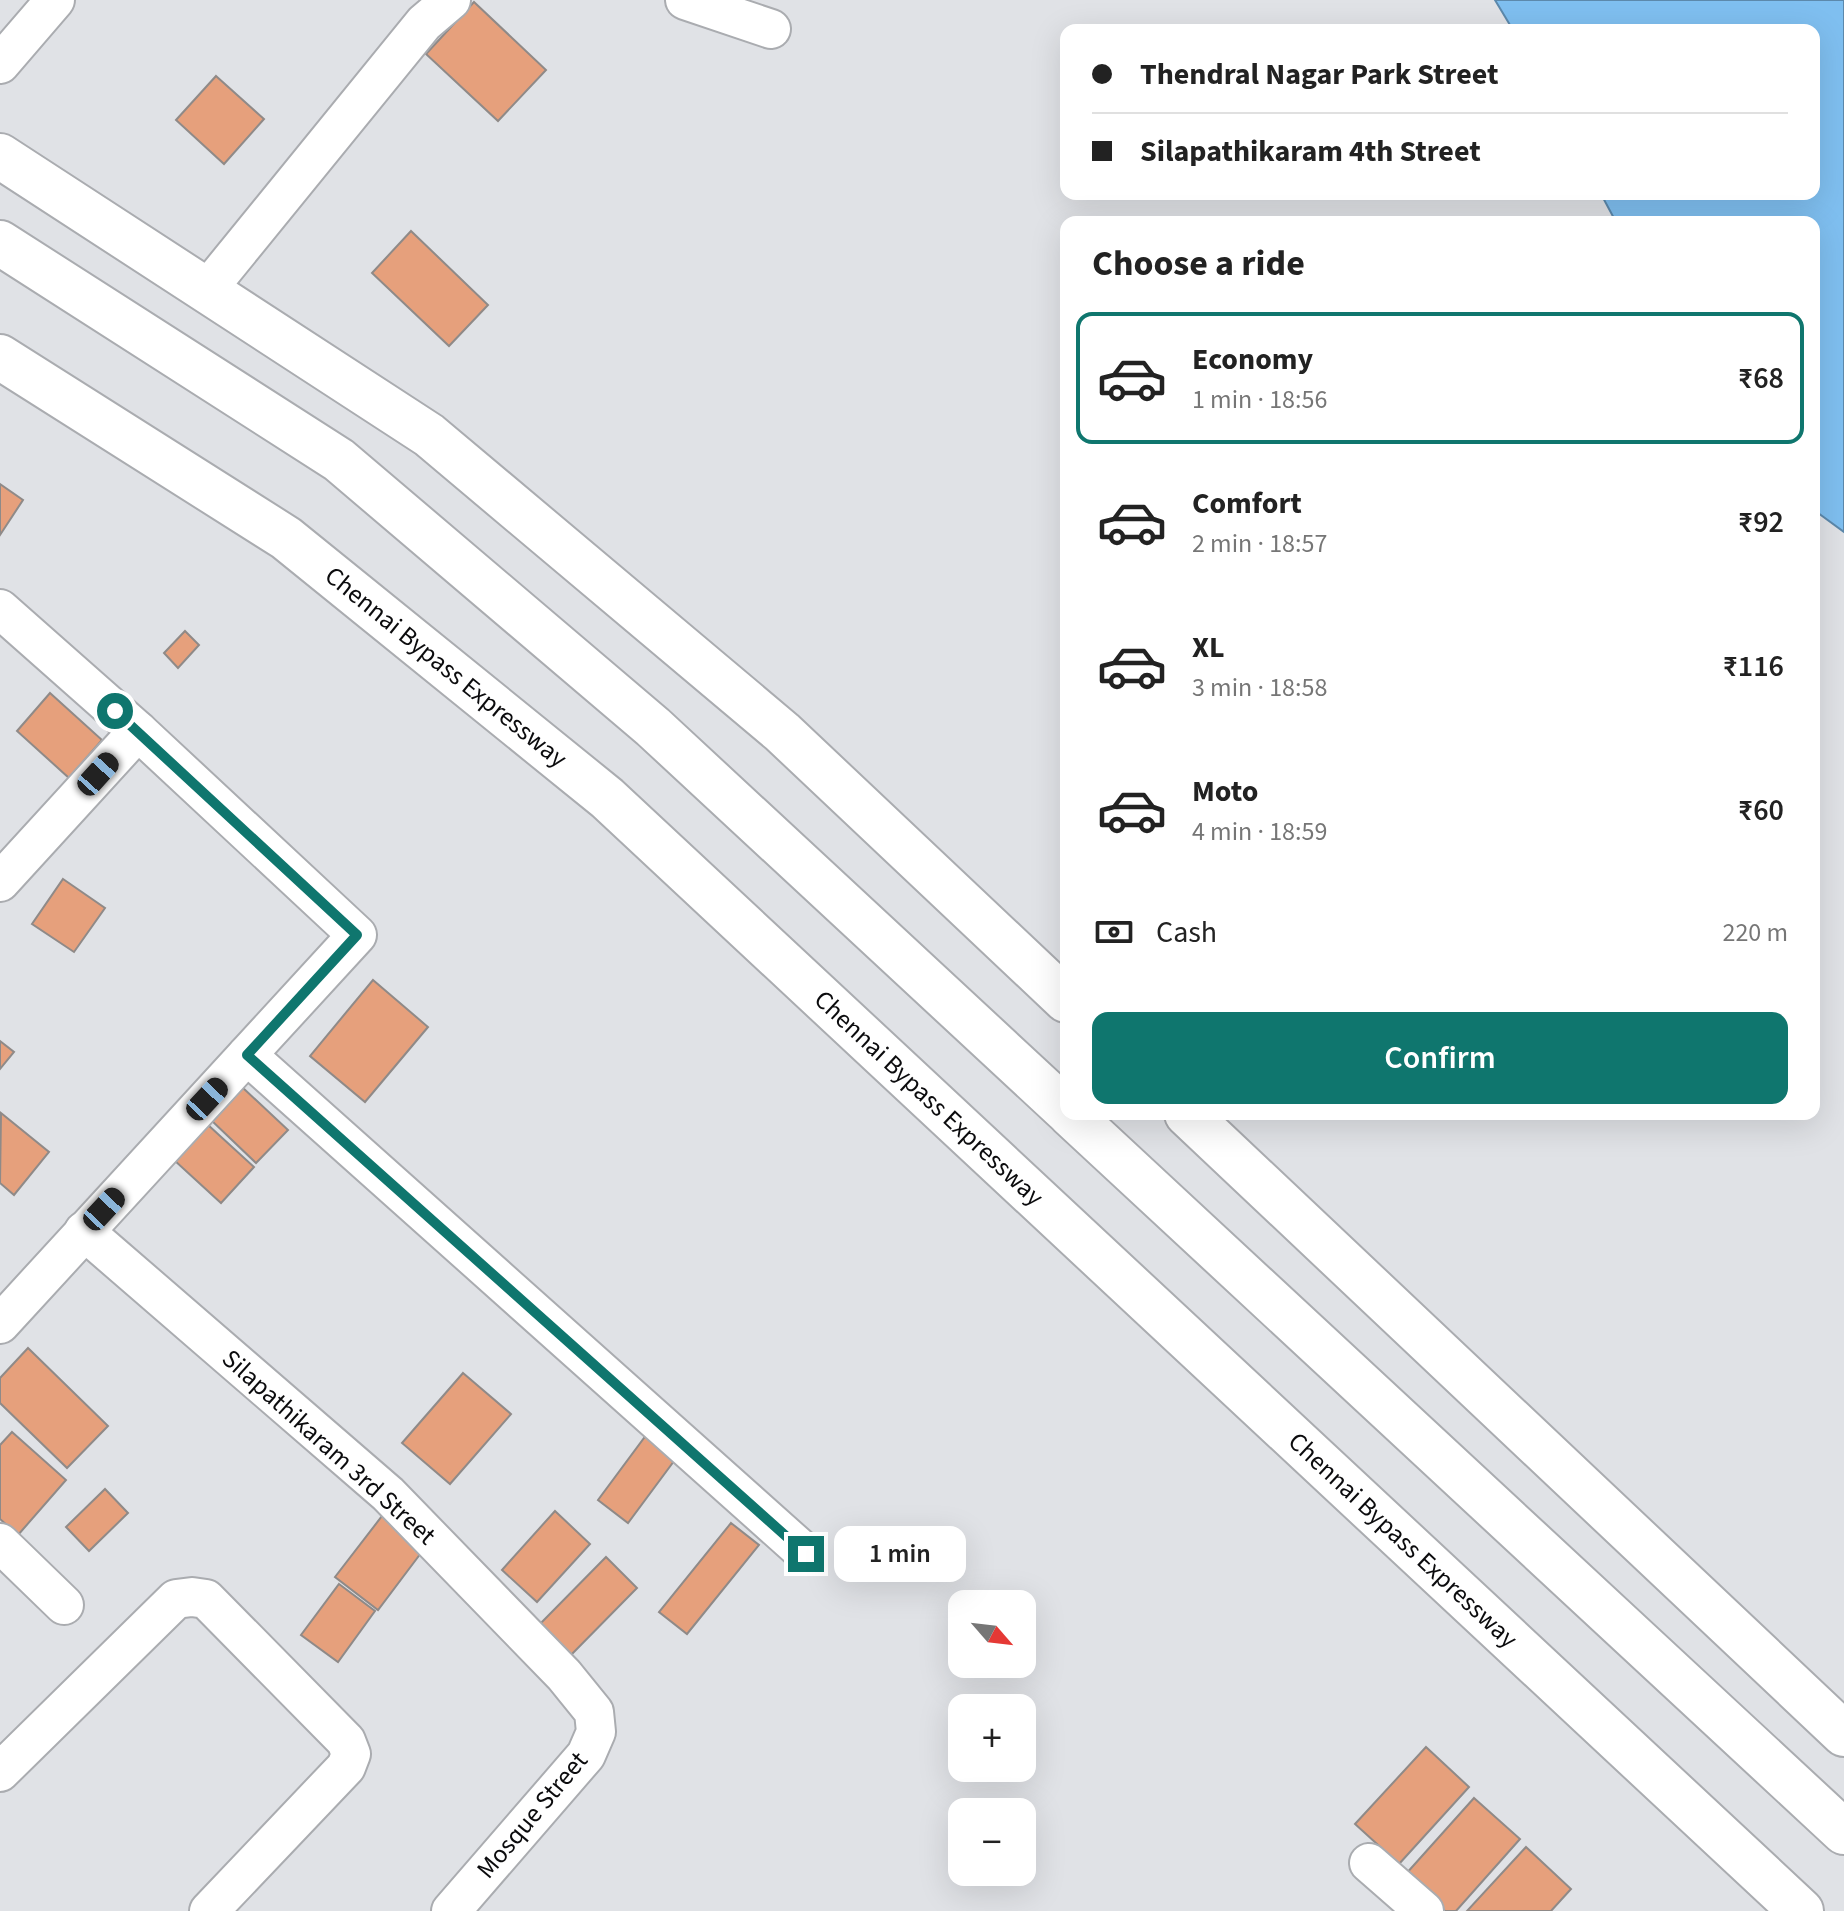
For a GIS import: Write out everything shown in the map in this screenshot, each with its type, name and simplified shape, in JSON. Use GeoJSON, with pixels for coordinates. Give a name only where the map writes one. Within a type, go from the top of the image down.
{"type":"FeatureCollection","features":[{"type":"Feature","properties":{"kind":"main road"},"geometry":{"type":"LineString","coordinates":[[0,156],[429,435],[782,732],[1060,994]]}},
{"type":"Feature","properties":{"kind":"main road"},"geometry":{"type":"LineString","coordinates":[[0,243],[339,460],[653,727],[1060,1104]]}},
{"type":"Feature","properties":{"kind":"main road","name":"Chennai Bypass Expressway"},"geometry":{"type":"LineString","coordinates":[[0,357],[286,538],[607,798],[1801,1911]]}},
{"type":"Feature","properties":{"kind":"main road"},"geometry":{"type":"LineString","coordinates":[[1076,1120],[1844,1832]]}},
{"type":"Feature","properties":{"kind":"main road"},"geometry":{"type":"LineString","coordinates":[[1193,1120],[1844,1734]]}},
{"type":"Feature","properties":{"kind":"street"},"geometry":{"type":"LineString","coordinates":[[0,64],[55,0]]}},
{"type":"Feature","properties":{"kind":"street"},"geometry":{"type":"LineString","coordinates":[[206,291],[424,23],[451,0]]}},
{"type":"Feature","properties":{"kind":"street"},"geometry":{"type":"LineString","coordinates":[[685,0],[771,29]]}},
{"type":"Feature","properties":{"kind":"street"},"geometry":{"type":"LineString","coordinates":[[0,609],[138,731],[357,935],[0,1324]]}},
{"type":"Feature","properties":{"kind":"street"},"geometry":{"type":"LineString","coordinates":[[0,882],[138,731]]}},
{"type":"Feature","properties":{"kind":"street"},"geometry":{"type":"LineString","coordinates":[[247,1055],[806,1554]]}},
{"type":"Feature","properties":{"kind":"street","name":"Silapathikaram 3rd Street"},"geometry":{"type":"LineString","coordinates":[[84,1231],[388,1494],[564,1675],[594,1712]]}},
{"type":"Feature","properties":{"kind":"street"},"geometry":{"type":"LineString","coordinates":[[0,1543],[64,1605]]}},
{"type":"Feature","properties":{"kind":"street"},"geometry":{"type":"LineString","coordinates":[[0,1772],[176,1599],[206,1599],[346,1741],[351,1754],[346,1767],[209,1911]]}},
{"type":"Feature","properties":{"kind":"street","name":"Mosque Street"},"geometry":{"type":"LineString","coordinates":[[451,1911],[586,1755],[596,1732],[594,1712]]}},
{"type":"Feature","properties":{"kind":"street"},"geometry":{"type":"LineString","coordinates":[[1369,1863],[1424,1911]]}},
{"type":"Feature","properties":{"kind":"water"},"geometry":{"type":"Polygon","coordinates":[[[1495,0],[1844,0],[1844,532],[1820,514],[1820,216],[1613,216],[1604,200],[1820,200],[1820,24],[1509,24],[1495,0]]]}},
{"type":"Feature","properties":{"kind":"building"},"geometry":{"type":"Polygon","coordinates":[[[474,2],[546,70],[498,121],[426,54],[474,2]]]}},
{"type":"Feature","properties":{"kind":"building"},"geometry":{"type":"Polygon","coordinates":[[[216,76],[264,119],[224,164],[176,120],[216,76]]]}},
{"type":"Feature","properties":{"kind":"building"},"geometry":{"type":"Polygon","coordinates":[[[411,231],[488,305],[449,346],[372,273],[411,231]]]}},
{"type":"Feature","properties":{"kind":"building"},"geometry":{"type":"Polygon","coordinates":[[[0,484],[23,500],[0,535],[0,484]]]}},
{"type":"Feature","properties":{"kind":"building"},"geometry":{"type":"Polygon","coordinates":[[[185,631],[199,645],[178,668],[164,653],[185,631]]]}},
{"type":"Feature","properties":{"kind":"building"},"geometry":{"type":"Polygon","coordinates":[[[50,693],[102,740],[69,778],[17,731],[50,693]]]}},
{"type":"Feature","properties":{"kind":"building"},"geometry":{"type":"Polygon","coordinates":[[[63,879],[105,908],[74,952],[32,924],[63,879]]]}},
{"type":"Feature","properties":{"kind":"building"},"geometry":{"type":"Polygon","coordinates":[[[373,980],[428,1027],[365,1102],[310,1056],[373,980]]]}},
{"type":"Feature","properties":{"kind":"building"},"geometry":{"type":"Polygon","coordinates":[[[0,1041],[14,1052],[0,1069],[0,1041]]]}},
{"type":"Feature","properties":{"kind":"building"},"geometry":{"type":"Polygon","coordinates":[[[242,1087],[288,1130],[256,1163],[211,1120],[242,1087]]]}},
{"type":"Feature","properties":{"kind":"building"},"geometry":{"type":"Polygon","coordinates":[[[1,1113],[49,1152],[14,1195],[0,1183],[1,1113]]]}},
{"type":"Feature","properties":{"kind":"building"},"geometry":{"type":"Polygon","coordinates":[[[207,1124],[254,1167],[221,1203],[174,1160],[207,1124]]]}},
{"type":"Feature","properties":{"kind":"building"},"geometry":{"type":"Polygon","coordinates":[[[28,1348],[108,1426],[67,1468],[0,1403],[0,1378],[28,1348]]]}},
{"type":"Feature","properties":{"kind":"building"},"geometry":{"type":"Polygon","coordinates":[[[463,1373],[511,1414],[450,1484],[402,1443],[463,1373]]]}},
{"type":"Feature","properties":{"kind":"building"},"geometry":{"type":"Polygon","coordinates":[[[12,1432],[66,1480],[18,1535],[0,1519],[0,1445],[12,1432]]]}},
{"type":"Feature","properties":{"kind":"building"},"geometry":{"type":"Polygon","coordinates":[[[647,1434],[677,1457],[628,1523],[598,1500],[647,1434]]]}},
{"type":"Feature","properties":{"kind":"building"},"geometry":{"type":"Polygon","coordinates":[[[105,1489],[128,1513],[89,1551],[66,1527],[105,1489]]]}},
{"type":"Feature","properties":{"kind":"building"},"geometry":{"type":"Polygon","coordinates":[[[555,1511],[590,1544],[537,1602],[502,1570],[555,1511]]]}},
{"type":"Feature","properties":{"kind":"building"},"geometry":{"type":"Polygon","coordinates":[[[382,1516],[424,1549],[378,1610],[335,1577],[382,1516]]]}},
{"type":"Feature","properties":{"kind":"building"},"geometry":{"type":"Polygon","coordinates":[[[731,1523],[759,1545],[687,1634],[659,1612],[731,1523]]]}},
{"type":"Feature","properties":{"kind":"building"},"geometry":{"type":"Polygon","coordinates":[[[606,1557],[637,1588],[568,1658],[537,1627],[606,1557]]]}},
{"type":"Feature","properties":{"kind":"building"},"geometry":{"type":"Polygon","coordinates":[[[339,1584],[375,1611],[338,1662],[301,1635],[339,1584]]]}},
{"type":"Feature","properties":{"kind":"building"},"geometry":{"type":"Polygon","coordinates":[[[1426,1747],[1469,1787],[1399,1864],[1355,1824],[1426,1747]]]}},
{"type":"Feature","properties":{"kind":"building"},"geometry":{"type":"Polygon","coordinates":[[[1474,1798],[1520,1839],[1456,1911],[1445,1911],[1405,1875],[1474,1798]]]}},
{"type":"Feature","properties":{"kind":"building"},"geometry":{"type":"Polygon","coordinates":[[[1526,1847],[1571,1889],[1551,1911],[1467,1911],[1526,1847]]]}},
{"type":"Feature","properties":{"kind":"route"},"geometry":{"type":"LineString","coordinates":[[115,711],[357,935],[247,1055],[806,1554]]}}]}
